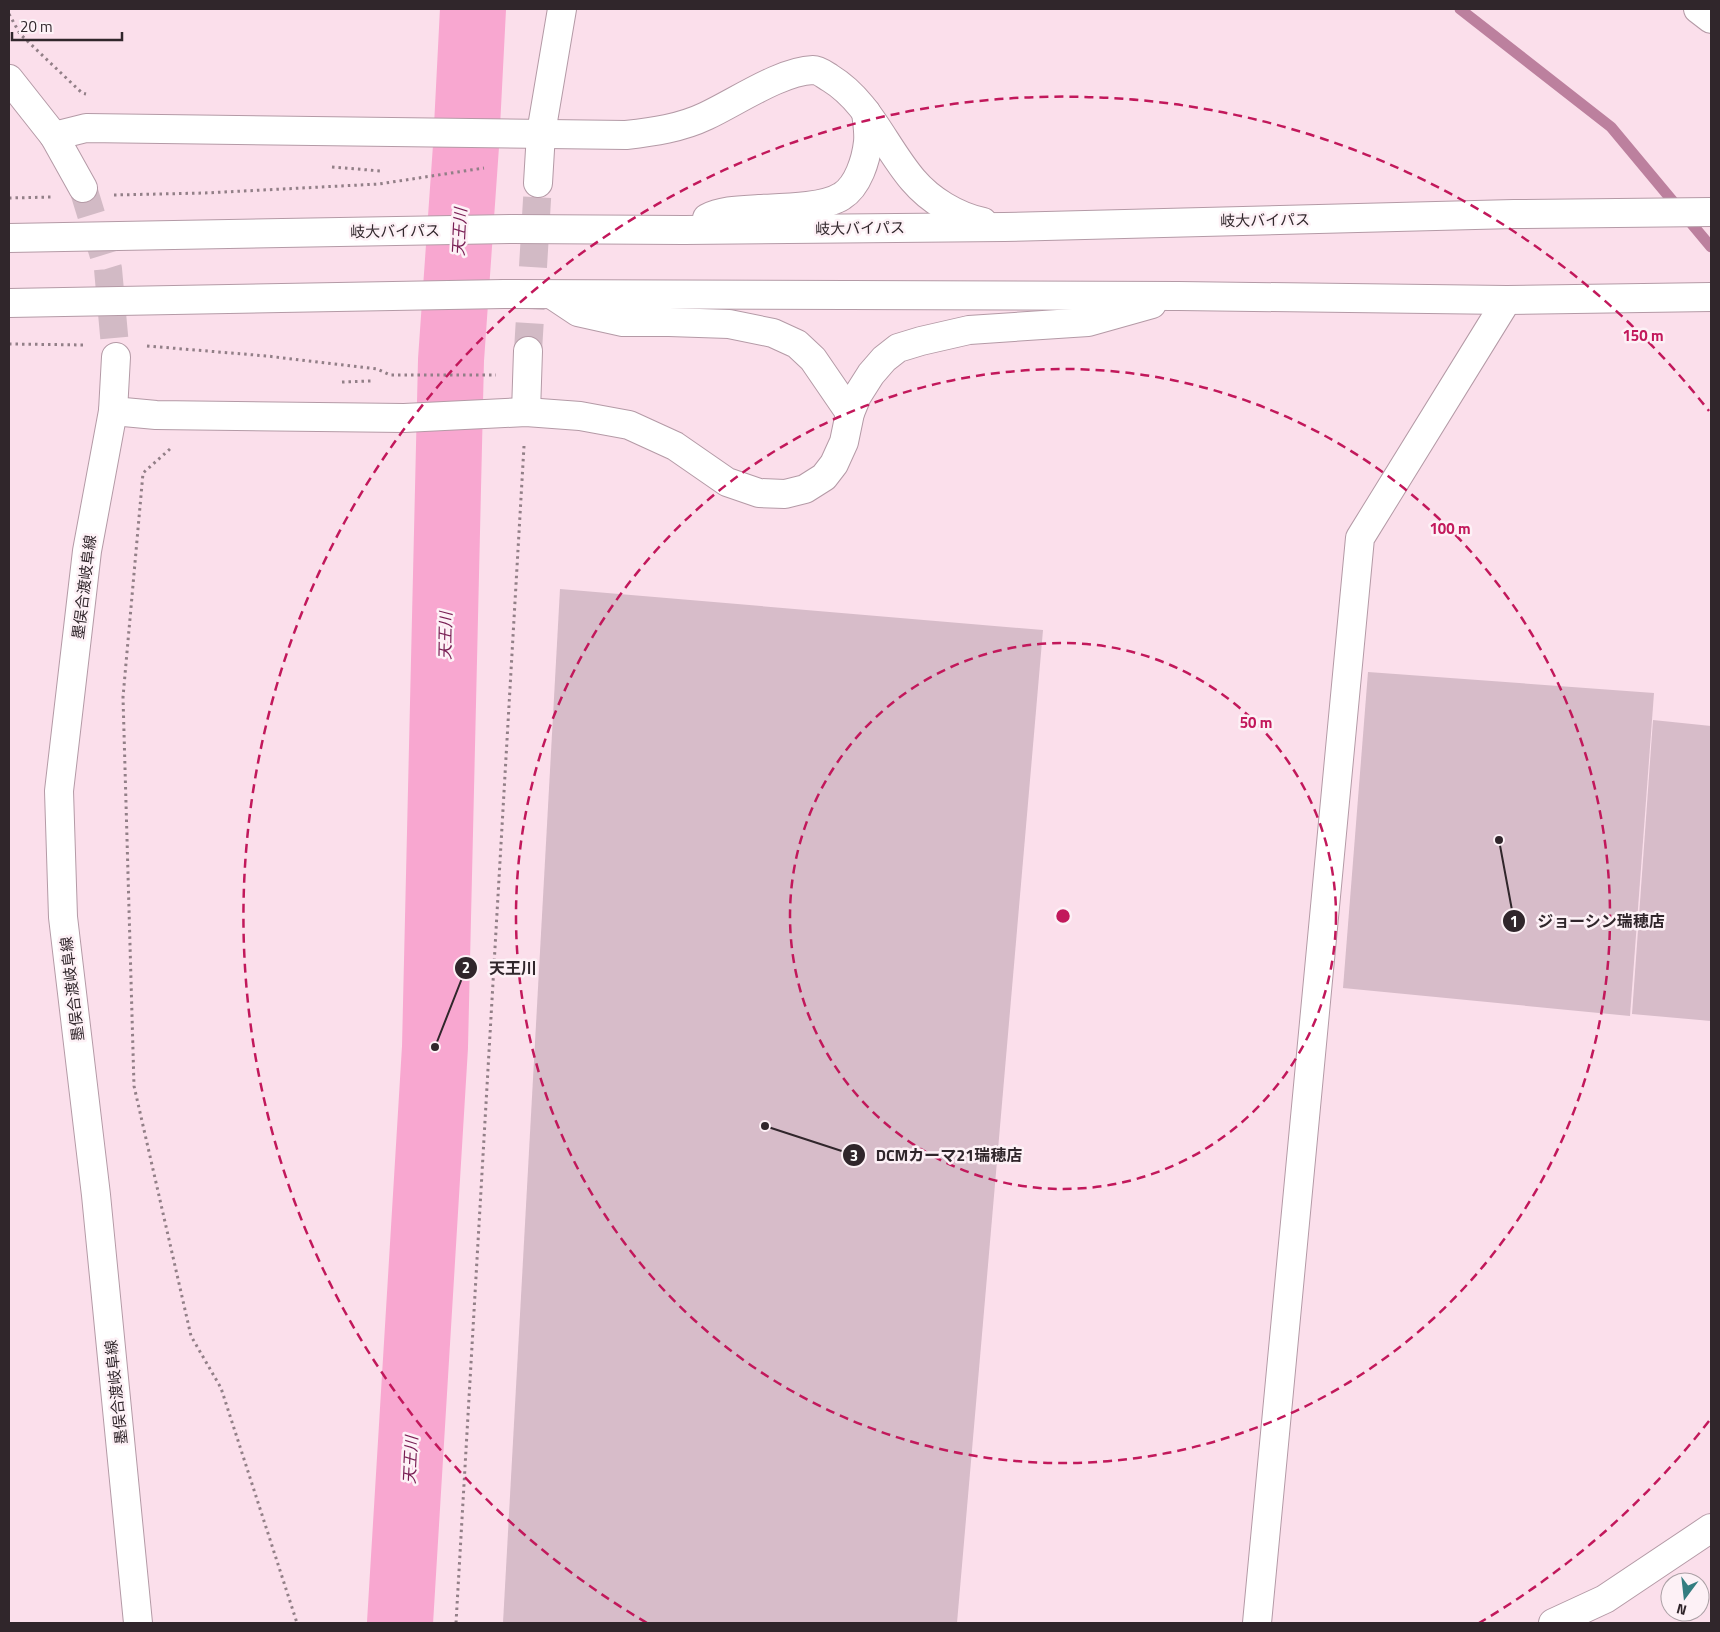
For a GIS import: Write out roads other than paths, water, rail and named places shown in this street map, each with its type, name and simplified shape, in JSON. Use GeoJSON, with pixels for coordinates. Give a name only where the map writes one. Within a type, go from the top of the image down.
{"type":"FeatureCollection","features":[{"type":"Feature","properties":{"kind":"main road"},"geometry":{"type":"LineString","coordinates":[[539,172],[530,133],[562,9]]}},
{"type":"Feature","properties":{"kind":"main road"},"geometry":{"type":"LineString","coordinates":[[1698,9],[1711,19]]}},
{"type":"Feature","properties":{"kind":"main road"},"geometry":{"type":"LineString","coordinates":[[54,136],[86,128],[626,135],[666,130],[704,118],[776,81],[805,70],[817,70],[839,83],[854,96],[866,110],[902,166],[914,181],[939,203],[971,219],[1004,227]]}},
{"type":"Feature","properties":{"kind":"main road"},"geometry":{"type":"LineString","coordinates":[[9,79],[95,192]]}},
{"type":"Feature","properties":{"kind":"main road"},"geometry":{"type":"LineString","coordinates":[[684,230],[714,214],[790,208],[829,202],[842,196],[852,186],[866,154],[868,136],[866,110]]}},
{"type":"Feature","properties":{"kind":"main road","name":"岐大バイパス"},"geometry":{"type":"LineString","coordinates":[[9,238],[512,229],[684,230],[1004,227],[1514,214],[1711,212]]}},
{"type":"Feature","properties":{"kind":"main road"},"geometry":{"type":"LineString","coordinates":[[9,303],[504,294],[1179,296],[1507,300],[1711,296]]}},
{"type":"Feature","properties":{"kind":"main road"},"geometry":{"type":"LineString","coordinates":[[552,294],[578,312],[622,322],[729,324],[773,333],[796,344],[812,359],[850,413]]}},
{"type":"Feature","properties":{"kind":"main road"},"geometry":{"type":"LineString","coordinates":[[113,411],[156,415],[404,418],[526,412],[580,416],[629,425],[675,446],[727,482],[759,493],[785,494],[806,489],[824,478],[834,464],[844,442],[850,413],[857,396],[871,374],[884,359],[898,348],[968,330],[1088,322],[1179,296]]}},
{"type":"Feature","properties":{"kind":"main road"},"geometry":{"type":"LineString","coordinates":[[1257,1623],[1360,538],[1507,300]]}},
{"type":"Feature","properties":{"kind":"main road","name":"墨俣合渡岐阜線"},"geometry":{"type":"LineString","coordinates":[[116,357],[113,411],[87,551],[59,792],[63,917],[96,1195],[138,1623]]}},
{"type":"Feature","properties":{"kind":"main road"},"geometry":{"type":"LineString","coordinates":[[526,412],[527,363]]}},
{"type":"Feature","properties":{"kind":"main road"},"geometry":{"type":"LineString","coordinates":[[1553,1623],[1605,1599],[1711,1528]]}},
{"type":"Feature","properties":{"kind":"waterway","name":"天王川"},"geometry":{"type":"LineString","coordinates":[[400,1623],[435,1047],[451,360],[466,146],[473,9]]}},
{"type":"Feature","properties":{"kind":"waterway"},"geometry":{"type":"LineString","coordinates":[[1460,9],[1611,127],[1711,247]]}},
{"type":"Feature","properties":{"kind":"tunnel"},"geometry":{"type":"LineString","coordinates":[[528,351],[538,183]]}},
{"type":"Feature","properties":{"kind":"tunnel"},"geometry":{"type":"LineString","coordinates":[[83,188],[108,269],[116,357]]}},
{"type":"Feature","properties":{"kind":"place","name":"ジョーシン瑞穂店"},"geometry":{"type":"Point","coordinates":[1499,840]}},
{"type":"Feature","properties":{"kind":"place","name":"天王川"},"geometry":{"type":"Point","coordinates":[435,1047]}},
{"type":"Feature","properties":{"kind":"place","name":"DCMカーマ21瑞穂店"},"geometry":{"type":"Point","coordinates":[765,1126]}}]}
